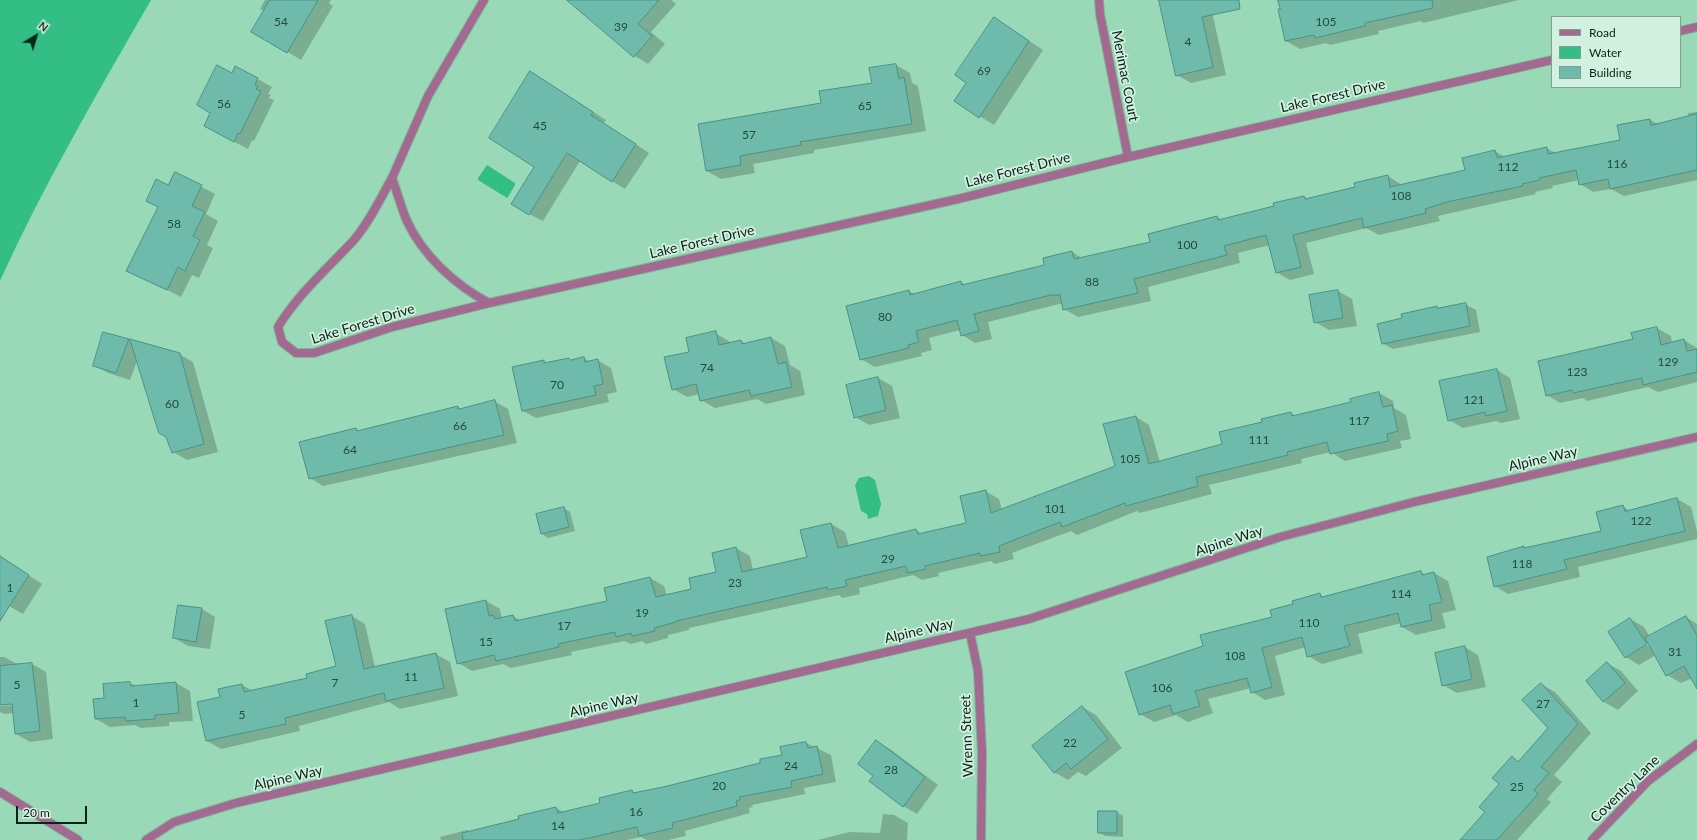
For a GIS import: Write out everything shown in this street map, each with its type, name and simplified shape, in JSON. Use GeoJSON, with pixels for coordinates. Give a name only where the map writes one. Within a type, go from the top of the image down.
{"type":"FeatureCollection","features":[{"type":"Feature","properties":{"kind":"street","name":"Lake Forest Drive"},"geometry":{"type":"LineString","coordinates":[[484,0],[428,96],[392,178],[376,207],[354,240],[289,308],[278,327],[282,342],[296,353],[314,353],[392,327],[489,303],[958,199],[1128,156],[1551,60]]}},
{"type":"Feature","properties":{"kind":"street","name":"Merimac Court"},"geometry":{"type":"LineString","coordinates":[[1099,0],[1100,14],[1128,156]]}},
{"type":"Feature","properties":{"kind":"street"},"geometry":{"type":"LineString","coordinates":[[1681,31],[1697,27]]}},
{"type":"Feature","properties":{"kind":"street"},"geometry":{"type":"LineString","coordinates":[[392,178],[407,220],[430,258],[468,291],[489,303]]}},
{"type":"Feature","properties":{"kind":"street","name":"Alpine Way"},"geometry":{"type":"LineString","coordinates":[[146,840],[174,822],[236,803],[1029,619],[1288,535],[1414,502],[1697,437]]}},
{"type":"Feature","properties":{"kind":"street","name":"Wrenn Street"},"geometry":{"type":"LineString","coordinates":[[970,633],[978,670],[982,753],[981,840]]}},
{"type":"Feature","properties":{"kind":"street","name":"Coventry Lane"},"geometry":{"type":"LineString","coordinates":[[1592,840],[1648,781],[1697,744]]}},
{"type":"Feature","properties":{"kind":"street"},"geometry":{"type":"LineString","coordinates":[[0,792],[78,840]]}},
{"type":"Feature","properties":{"kind":"water"},"geometry":{"type":"Polygon","coordinates":[[[0,0],[151,0],[53,174],[0,281],[0,0]]]}},
{"type":"Feature","properties":{"kind":"water"},"geometry":{"type":"Polygon","coordinates":[[[487,165],[515,183],[507,198],[478,180],[487,165]]]}},
{"type":"Feature","properties":{"kind":"water"},"geometry":{"type":"Polygon","coordinates":[[[869,476],[875,480],[881,504],[878,516],[868,519],[867,514],[861,511],[855,485],[859,478],[869,476]]]}},
{"type":"Feature","properties":{"kind":"building"},"geometry":{"type":"Polygon","coordinates":[[[270,0],[318,0],[287,53],[251,32],[270,0]]]}},
{"type":"Feature","properties":{"kind":"building"},"geometry":{"type":"Polygon","coordinates":[[[567,0],[659,0],[638,24],[652,36],[634,57],[567,0]]]}},
{"type":"Feature","properties":{"kind":"building"},"geometry":{"type":"Polygon","coordinates":[[[1159,0],[1239,0],[1240,9],[1202,17],[1213,67],[1176,76],[1159,0]]]}},
{"type":"Feature","properties":{"kind":"building"},"geometry":{"type":"Polygon","coordinates":[[[1278,0],[1432,0],[1433,8],[1365,23],[1365,26],[1315,38],[1314,35],[1285,41],[1278,9],[1280,9],[1278,0]]]}},
{"type":"Feature","properties":{"kind":"building"},"geometry":{"type":"Polygon","coordinates":[[[994,17],[1029,41],[979,118],[954,101],[966,83],[955,75],[994,17]]]}},
{"type":"Feature","properties":{"kind":"building"},"geometry":{"type":"Polygon","coordinates":[[[896,64],[899,79],[904,77],[912,124],[800,142],[801,145],[740,156],[741,165],[706,171],[698,124],[821,103],[819,91],[872,83],[869,68],[896,64]]]}},
{"type":"Feature","properties":{"kind":"building"},"geometry":{"type":"Polygon","coordinates":[[[217,65],[232,73],[235,66],[258,78],[255,85],[258,87],[256,89],[261,91],[240,134],[238,133],[234,142],[204,126],[210,113],[197,105],[217,65]]]}},
{"type":"Feature","properties":{"kind":"building"},"geometry":{"type":"Polygon","coordinates":[[[530,71],[593,112],[591,115],[636,144],[612,182],[567,153],[529,215],[511,204],[534,167],[489,138],[530,71]]]}},
{"type":"Feature","properties":{"kind":"building"},"geometry":{"type":"Polygon","coordinates":[[[1697,114],[1697,170],[1610,189],[1608,179],[1579,185],[1576,170],[1539,178],[1540,180],[1522,184],[1523,186],[1447,202],[1425,209],[1426,213],[1364,228],[1362,218],[1293,235],[1301,267],[1276,273],[1266,235],[1224,246],[1227,255],[1134,279],[1138,293],[1063,310],[1060,295],[1051,295],[974,314],[979,331],[961,336],[957,320],[916,331],[919,342],[908,345],[909,348],[860,360],[846,306],[909,290],[910,295],[961,281],[962,285],[1044,265],[1043,258],[1072,251],[1074,259],[1150,242],[1148,234],[1217,216],[1218,220],[1274,206],[1273,203],[1304,196],[1305,199],[1355,187],[1354,183],[1388,175],[1390,187],[1465,170],[1462,158],[1495,150],[1497,158],[1547,147],[1548,154],[1620,140],[1617,125],[1650,119],[1651,125],[1697,114]]]}},
{"type":"Feature","properties":{"kind":"building"},"geometry":{"type":"Polygon","coordinates":[[[175,172],[202,185],[192,206],[205,212],[193,236],[200,240],[185,271],[178,267],[167,290],[126,271],[158,207],[146,201],[156,179],[168,185],[175,172]]]}},
{"type":"Feature","properties":{"kind":"building"},"geometry":{"type":"Polygon","coordinates":[[[1338,290],[1343,318],[1314,323],[1309,295],[1338,290]]]}},
{"type":"Feature","properties":{"kind":"building"},"geometry":{"type":"Polygon","coordinates":[[[1466,303],[1470,326],[1382,344],[1377,324],[1402,318],[1401,314],[1437,306],[1437,308],[1466,303]]]}},
{"type":"Feature","properties":{"kind":"building"},"geometry":{"type":"Polygon","coordinates":[[[1657,327],[1661,345],[1684,339],[1687,351],[1697,349],[1697,372],[1643,385],[1642,378],[1573,393],[1572,390],[1546,396],[1538,361],[1633,339],[1631,333],[1657,327]]]}},
{"type":"Feature","properties":{"kind":"building"},"geometry":{"type":"Polygon","coordinates":[[[716,331],[719,345],[741,340],[742,344],[771,337],[778,364],[786,362],[792,387],[751,396],[749,390],[700,401],[696,384],[672,390],[664,357],[689,352],[686,338],[716,331]]]}},
{"type":"Feature","properties":{"kind":"building"},"geometry":{"type":"Polygon","coordinates":[[[103,332],[129,339],[116,373],[93,366],[103,332]]]}},
{"type":"Feature","properties":{"kind":"building"},"geometry":{"type":"Polygon","coordinates":[[[130,339],[180,353],[204,444],[172,453],[166,437],[159,433],[130,339]]]}},
{"type":"Feature","properties":{"kind":"building"},"geometry":{"type":"Polygon","coordinates":[[[584,357],[585,362],[598,359],[603,384],[594,386],[596,395],[522,411],[512,367],[544,360],[544,363],[569,358],[570,360],[584,357]]]}},
{"type":"Feature","properties":{"kind":"building"},"geometry":{"type":"Polygon","coordinates":[[[1497,369],[1507,411],[1486,416],[1485,412],[1448,421],[1439,381],[1497,369]]]}},
{"type":"Feature","properties":{"kind":"building"},"geometry":{"type":"Polygon","coordinates":[[[878,377],[886,410],[854,418],[846,385],[878,377]]]}},
{"type":"Feature","properties":{"kind":"building"},"geometry":{"type":"Polygon","coordinates":[[[1379,392],[1383,407],[1392,405],[1398,431],[1387,434],[1388,441],[1330,454],[1327,442],[1287,452],[1288,455],[1196,477],[1198,486],[1126,506],[1125,503],[1062,527],[1060,522],[999,546],[1000,552],[980,556],[980,553],[925,566],[926,569],[908,573],[906,566],[845,580],[847,586],[828,590],[827,587],[676,621],[654,628],[655,631],[632,636],[631,633],[616,637],[615,632],[558,644],[559,647],[496,661],[494,655],[457,664],[445,609],[486,600],[489,616],[493,615],[495,619],[513,615],[515,621],[607,601],[604,588],[650,577],[656,597],[691,589],[689,578],[716,572],[712,553],[736,547],[742,572],[807,557],[800,530],[831,523],[838,548],[916,529],[918,534],[966,523],[960,496],[986,490],[991,513],[1115,466],[1103,424],[1136,416],[1149,464],[1222,444],[1219,432],[1262,422],[1261,419],[1291,412],[1292,416],[1351,402],[1350,399],[1379,392]]]}},
{"type":"Feature","properties":{"kind":"building"},"geometry":{"type":"Polygon","coordinates":[[[495,400],[504,435],[309,479],[299,442],[356,428],[357,431],[458,406],[458,409],[495,400]]]}},
{"type":"Feature","properties":{"kind":"building"},"geometry":{"type":"Polygon","coordinates":[[[1677,498],[1685,531],[1564,560],[1567,569],[1494,587],[1487,557],[1524,546],[1524,548],[1601,531],[1596,512],[1623,505],[1625,511],[1677,498]]]}},
{"type":"Feature","properties":{"kind":"building"},"geometry":{"type":"Polygon","coordinates":[[[564,507],[569,527],[541,534],[536,514],[564,507]]]}},
{"type":"Feature","properties":{"kind":"building"},"geometry":{"type":"Polygon","coordinates":[[[0,556],[29,575],[0,621],[0,556]]]}},
{"type":"Feature","properties":{"kind":"building"},"geometry":{"type":"Polygon","coordinates":[[[1421,571],[1422,575],[1434,572],[1442,602],[1429,605],[1432,620],[1401,627],[1398,613],[1344,626],[1350,646],[1307,657],[1302,637],[1262,648],[1272,687],[1251,693],[1247,678],[1195,691],[1200,706],[1173,714],[1170,705],[1139,715],[1125,672],[1203,646],[1200,635],[1272,617],[1270,610],[1293,604],[1292,601],[1320,593],[1321,597],[1421,571]]]}},
{"type":"Feature","properties":{"kind":"building"},"geometry":{"type":"Polygon","coordinates":[[[178,605],[202,608],[196,642],[173,638],[178,605]]]}},
{"type":"Feature","properties":{"kind":"building"},"geometry":{"type":"Polygon","coordinates":[[[352,615],[364,669],[436,653],[444,688],[386,701],[384,693],[285,718],[286,724],[206,741],[197,702],[220,697],[218,689],[242,684],[244,692],[307,678],[306,674],[336,666],[325,621],[352,615]]]}},
{"type":"Feature","properties":{"kind":"building"},"geometry":{"type":"Polygon","coordinates":[[[1686,616],[1697,636],[1697,689],[1684,666],[1666,676],[1645,638],[1686,616]]]}},
{"type":"Feature","properties":{"kind":"building"},"geometry":{"type":"Polygon","coordinates":[[[1630,618],[1647,644],[1625,658],[1608,632],[1630,618]]]}},
{"type":"Feature","properties":{"kind":"building"},"geometry":{"type":"Polygon","coordinates":[[[1465,646],[1472,679],[1442,686],[1435,653],[1465,646]]]}},
{"type":"Feature","properties":{"kind":"building"},"geometry":{"type":"Polygon","coordinates":[[[1607,662],[1625,683],[1603,702],[1586,681],[1607,662]]]}},
{"type":"Feature","properties":{"kind":"building"},"geometry":{"type":"Polygon","coordinates":[[[32,663],[40,731],[15,734],[12,704],[0,705],[0,666],[32,663]]]}},
{"type":"Feature","properties":{"kind":"building"},"geometry":{"type":"Polygon","coordinates":[[[130,682],[131,686],[176,682],[179,713],[155,715],[155,719],[126,721],[125,717],[95,719],[93,699],[104,698],[103,684],[130,682]]]}},
{"type":"Feature","properties":{"kind":"building"},"geometry":{"type":"Polygon","coordinates":[[[1541,683],[1578,724],[1541,767],[1549,773],[1534,790],[1538,794],[1497,840],[1460,840],[1485,812],[1479,807],[1499,784],[1492,778],[1512,756],[1518,762],[1548,728],[1522,700],[1541,683]]]}},
{"type":"Feature","properties":{"kind":"building"},"geometry":{"type":"Polygon","coordinates":[[[1082,706],[1108,739],[1071,769],[1066,763],[1054,773],[1032,746],[1082,706]]]}},
{"type":"Feature","properties":{"kind":"building"},"geometry":{"type":"Polygon","coordinates":[[[876,740],[925,777],[903,807],[869,781],[873,776],[858,764],[876,740]]]}},
{"type":"Feature","properties":{"kind":"building"},"geometry":{"type":"Polygon","coordinates":[[[806,742],[808,748],[817,746],[823,774],[791,781],[792,787],[739,797],[740,800],[736,801],[737,806],[672,823],[673,828],[639,836],[637,827],[580,840],[463,840],[462,833],[519,819],[518,816],[556,807],[558,813],[600,803],[599,798],[632,790],[633,793],[663,787],[760,763],[760,759],[782,755],[780,747],[806,742]]]}},
{"type":"Feature","properties":{"kind":"building"},"geometry":{"type":"Polygon","coordinates":[[[1098,811],[1117,811],[1117,833],[1098,833],[1098,811]]]}}]}
